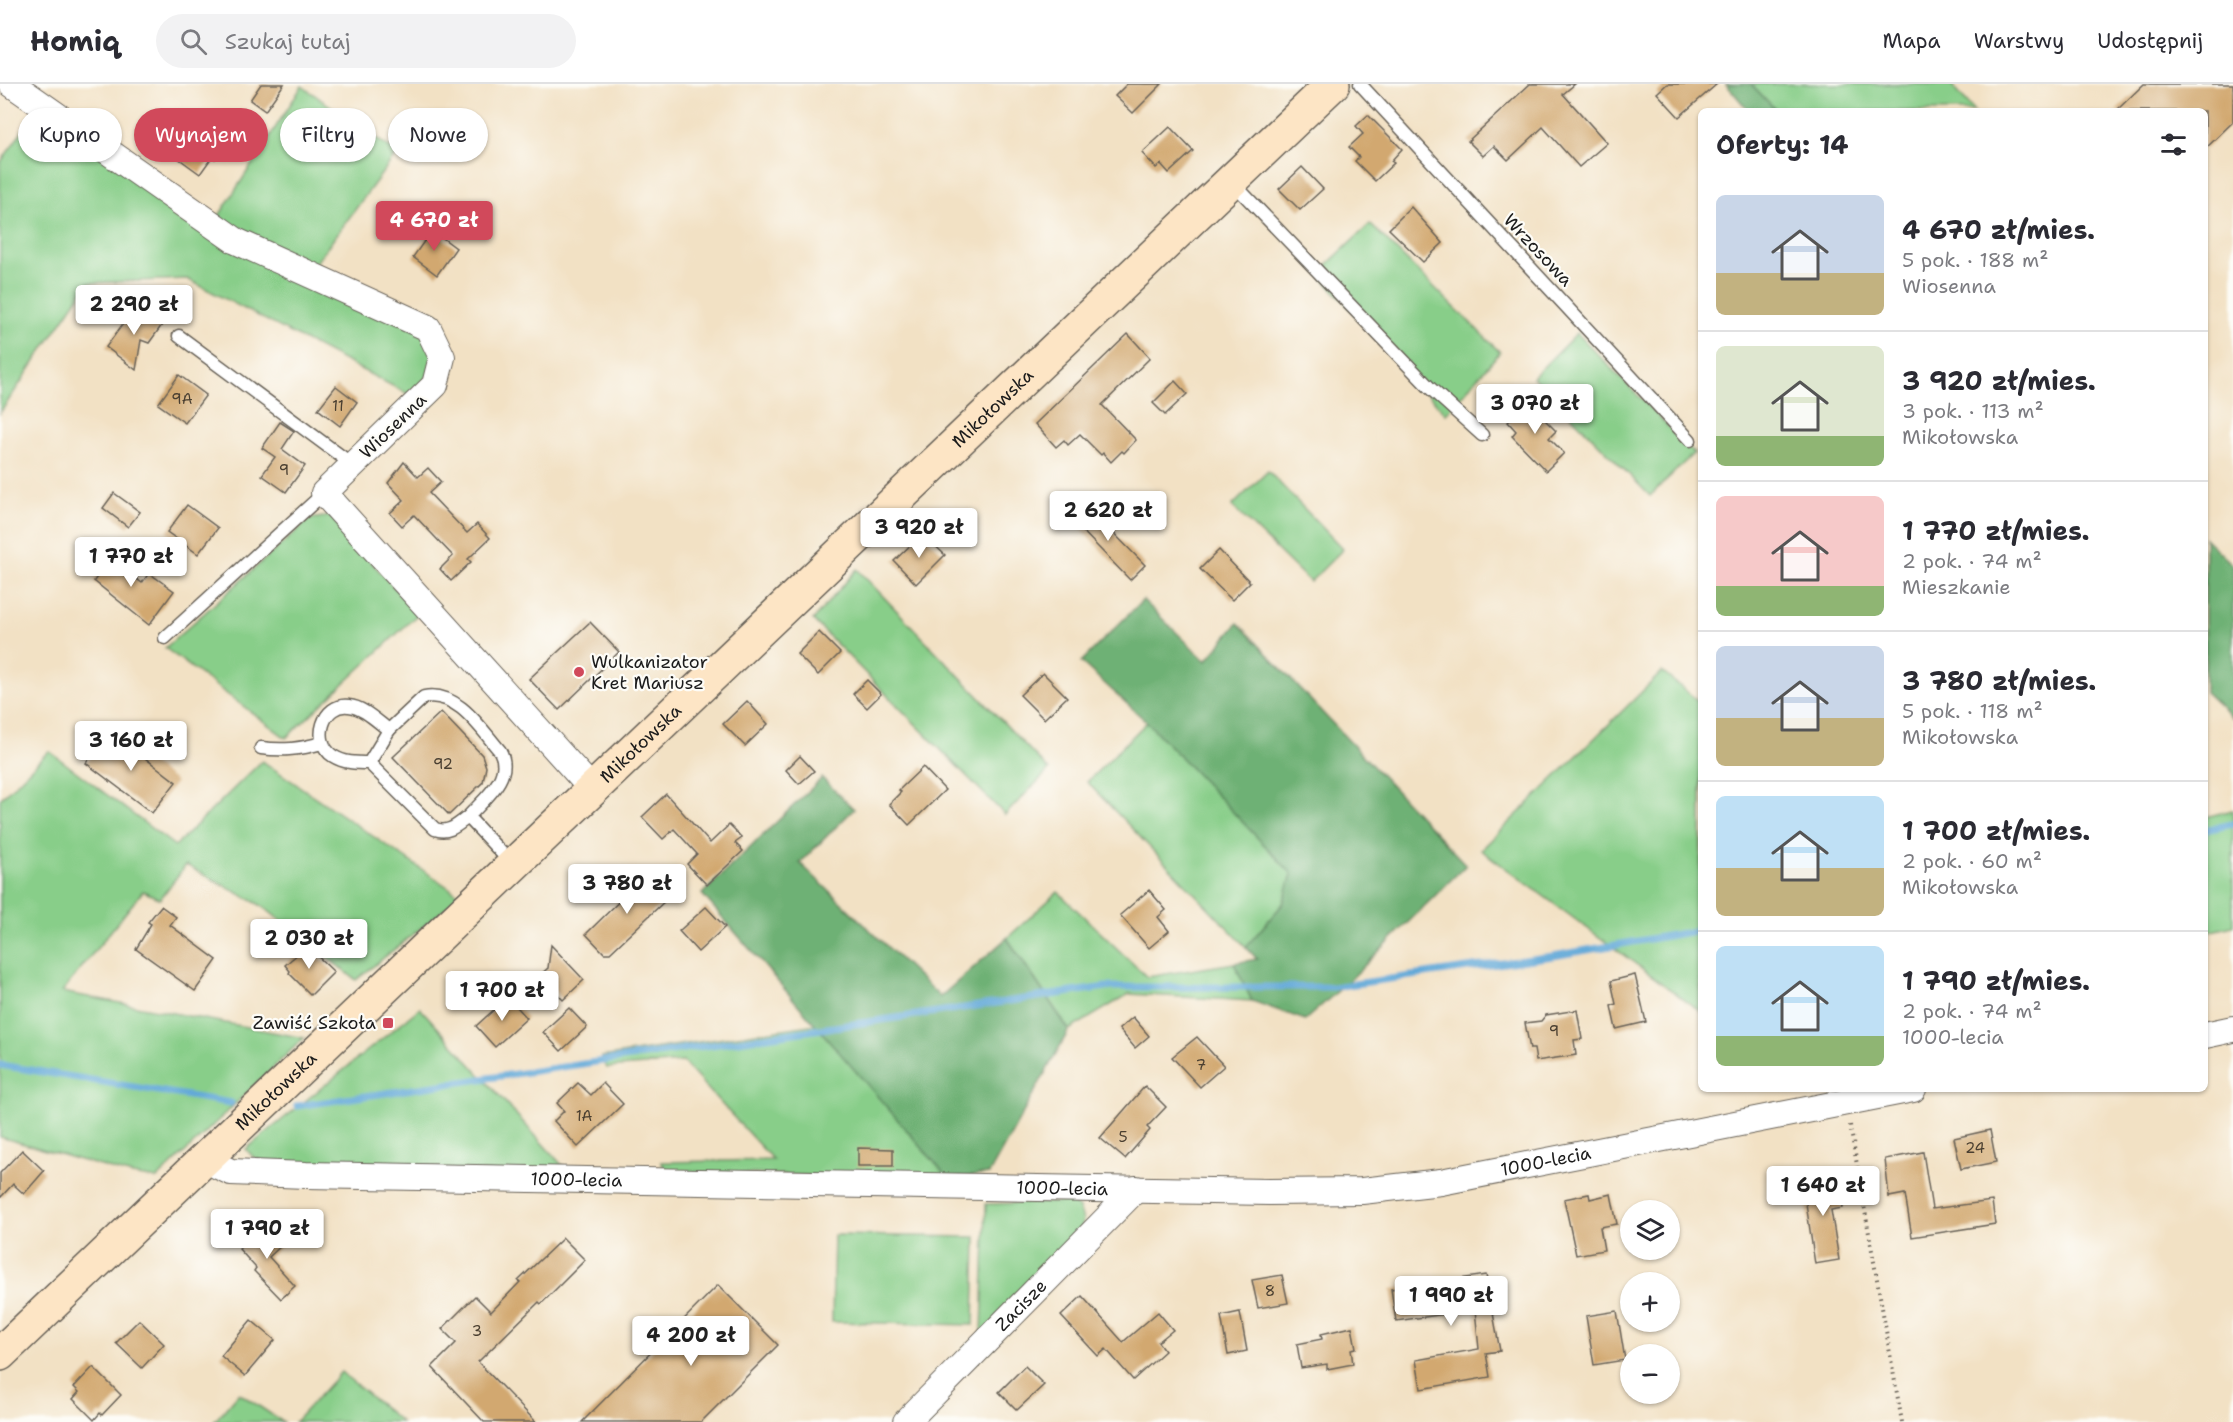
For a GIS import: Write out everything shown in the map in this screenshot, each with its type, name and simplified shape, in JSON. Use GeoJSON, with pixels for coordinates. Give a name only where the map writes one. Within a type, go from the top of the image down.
{"type":"FeatureCollection","features":[{"type":"Feature","properties":{"kind":"main road","name":"Mikołowska"},"geometry":{"type":"LineString","coordinates":[[0,1354],[1333,84]]}},
{"type":"Feature","properties":{"kind":"street","name":"Wiosenna"},"geometry":{"type":"LineString","coordinates":[[12,84],[236,241],[428,328],[442,357],[435,385],[324,493]]}},
{"type":"Feature","properties":{"kind":"street"},"geometry":{"type":"LineString","coordinates":[[324,493],[592,789]]}},
{"type":"Feature","properties":{"kind":"street"},"geometry":{"type":"LineString","coordinates":[[2208,1034],[2233,1029]]}},
{"type":"Feature","properties":{"kind":"street","name":"1000-lecia"},"geometry":{"type":"LineString","coordinates":[[207,1157],[224,1169],[237,1173],[932,1188],[1350,1191],[1441,1182],[1896,1092]]}},
{"type":"Feature","properties":{"kind":"street","name":"Zacisze"},"geometry":{"type":"LineString","coordinates":[[906,1422],[1136,1189]]}},
{"type":"Feature","properties":{"kind":"lane","name":"Wrzosowa"},"geometry":{"type":"LineString","coordinates":[[1360,84],[1690,440]]}},
{"type":"Feature","properties":{"kind":"lane"},"geometry":{"type":"LineString","coordinates":[[1231,181],[1429,387],[1482,435]]}},
{"type":"Feature","properties":{"kind":"lane"},"geometry":{"type":"LineString","coordinates":[[179,336],[353,465]]}},
{"type":"Feature","properties":{"kind":"lane"},"geometry":{"type":"LineString","coordinates":[[165,638],[324,493]]}},
{"type":"Feature","properties":{"kind":"lane"},"geometry":{"type":"LineString","coordinates":[[369,763],[389,730],[424,698],[432,696],[450,700],[459,706],[500,751],[505,760],[505,768],[496,786],[468,817],[450,830],[442,832],[435,829],[369,763],[348,762],[331,755],[322,743],[321,728],[327,716],[338,708],[349,705],[362,711],[389,730]]}},
{"type":"Feature","properties":{"kind":"lane"},"geometry":{"type":"LineString","coordinates":[[261,747],[282,751],[299,750],[322,743]]}},
{"type":"Feature","properties":{"kind":"lane"},"geometry":{"type":"LineString","coordinates":[[468,817],[513,865]]}},
{"type":"Feature","properties":{"kind":"path"},"geometry":{"type":"LineString","coordinates":[[1845,1101],[1902,1422]]}},
{"type":"Feature","properties":{"kind":"green space"},"geometry":{"type":"Polygon","coordinates":[[[1726,84],[1751,84],[1774,108],[1746,108],[1726,84]]]}},
{"type":"Feature","properties":{"kind":"green space"},"geometry":{"type":"Polygon","coordinates":[[[1751,84],[1951,84],[1971,108],[1774,108],[1751,84]]]}},
{"type":"Feature","properties":{"kind":"green space"},"geometry":{"type":"Polygon","coordinates":[[[302,86],[333,108],[288,108],[302,86]]]}},
{"type":"Feature","properties":{"kind":"green space"},"geometry":{"type":"Polygon","coordinates":[[[280,120],[280,162],[376,162],[376,138],[388,147],[388,162],[390,162],[312,268],[215,222],[253,162],[268,162],[268,139],[280,120]]]}},
{"type":"Feature","properties":{"kind":"green space"},"geometry":{"type":"Polygon","coordinates":[[[18,137],[18,162],[112,162],[208,232],[423,332],[436,352],[427,378],[410,395],[187,279],[88,283],[0,413],[0,163],[18,137]]]}},
{"type":"Feature","properties":{"kind":"green space"},"geometry":{"type":"Polygon","coordinates":[[[1370,224],[1500,352],[1446,414],[1318,273],[1370,224]]]}},
{"type":"Feature","properties":{"kind":"green space"},"geometry":{"type":"Polygon","coordinates":[[[1577,333],[1694,453],[1650,496],[1533,377],[1577,333]]]}},
{"type":"Feature","properties":{"kind":"green space"},"geometry":{"type":"Polygon","coordinates":[[[1268,471],[1343,549],[1310,582],[1232,506],[1268,471]]]}},
{"type":"Feature","properties":{"kind":"green space"},"geometry":{"type":"Polygon","coordinates":[[[330,516],[418,614],[286,738],[165,648],[310,519],[330,516]]]}},
{"type":"Feature","properties":{"kind":"green space"},"geometry":{"type":"Polygon","coordinates":[[[2208,541],[2233,565],[2233,718],[2208,695],[2208,541]]]}},
{"type":"Feature","properties":{"kind":"green space"},"geometry":{"type":"Polygon","coordinates":[[[857,569],[1049,770],[1005,815],[813,620],[857,569]]]}},
{"type":"Feature","properties":{"kind":"green space"},"geometry":{"type":"Polygon","coordinates":[[[1143,600],[1206,661],[1238,623],[1466,865],[1347,983],[1305,1020],[1252,1001],[1234,963],[1257,959],[1246,947],[1283,904],[1292,874],[1147,722],[1081,662],[1143,600]]]}},
{"type":"Feature","properties":{"kind":"green space"},"geometry":{"type":"Polygon","coordinates":[[[1662,672],[1698,701],[1698,1010],[1481,850],[1662,672]]]}},
{"type":"Feature","properties":{"kind":"green space"},"geometry":{"type":"Polygon","coordinates":[[[1147,722],[1293,874],[1283,904],[1246,947],[1087,782],[1147,722]]]}},
{"type":"Feature","properties":{"kind":"green space"},"geometry":{"type":"Polygon","coordinates":[[[49,751],[175,846],[262,761],[461,896],[356,980],[262,906],[186,865],[160,899],[143,891],[62,992],[304,1038],[157,1179],[132,1175],[0,1137],[0,799],[49,751]]]}},
{"type":"Feature","properties":{"kind":"green space"},"geometry":{"type":"Polygon","coordinates":[[[822,778],[854,809],[800,863],[940,997],[1007,938],[1069,1030],[989,1174],[949,1179],[702,894],[822,778]]]}},
{"type":"Feature","properties":{"kind":"green space"},"geometry":{"type":"Polygon","coordinates":[[[2233,810],[2233,926],[2208,932],[2208,816],[2233,810]]]}},
{"type":"Feature","properties":{"kind":"green space"},"geometry":{"type":"Polygon","coordinates":[[[1058,892],[1147,977],[1234,963],[1252,1001],[1129,994],[1069,1030],[1007,938],[1058,892]]]}},
{"type":"Feature","properties":{"kind":"green space"},"geometry":{"type":"Polygon","coordinates":[[[420,1008],[571,1175],[272,1165],[253,1157],[246,1149],[420,1008]]]}},
{"type":"Feature","properties":{"kind":"green space"},"geometry":{"type":"Polygon","coordinates":[[[816,1024],[949,1179],[667,1172],[661,1162],[773,1160],[683,1062],[607,1068],[601,1057],[816,1024]]]}},
{"type":"Feature","properties":{"kind":"green space"},"geometry":{"type":"Polygon","coordinates":[[[1069,1202],[1079,1208],[1083,1220],[1080,1237],[982,1333],[986,1204],[1069,1202]]]}},
{"type":"Feature","properties":{"kind":"green space"},"geometry":{"type":"Polygon","coordinates":[[[834,1235],[976,1237],[974,1325],[832,1322],[834,1235]]]}},
{"type":"Feature","properties":{"kind":"green space"},"geometry":{"type":"Polygon","coordinates":[[[341,1372],[401,1422],[295,1422],[341,1372]]]}},
{"type":"Feature","properties":{"kind":"green space"},"geometry":{"type":"Polygon","coordinates":[[[239,1393],[283,1422],[214,1422],[239,1393]]]}},
{"type":"Feature","properties":{"kind":"building"},"geometry":{"type":"Polygon","coordinates":[[[261,84],[284,84],[267,108],[261,108],[250,100],[261,84]]]}},
{"type":"Feature","properties":{"kind":"building"},"geometry":{"type":"Polygon","coordinates":[[[1127,84],[1162,84],[1133,113],[1115,96],[1127,84]]]}},
{"type":"Feature","properties":{"kind":"building"},"geometry":{"type":"Polygon","coordinates":[[[1530,84],[1575,84],[1563,94],[1607,143],[1579,167],[1543,127],[1508,160],[1494,146],[1483,156],[1468,141],[1530,84]]]}},
{"type":"Feature","properties":{"kind":"building"},"geometry":{"type":"Polygon","coordinates":[[[1667,84],[1717,84],[1679,117],[1657,93],[1667,84]]]}},
{"type":"Feature","properties":{"kind":"building"},"geometry":{"type":"Polygon","coordinates":[[[2144,84],[2233,84],[2233,122],[2208,146],[2208,108],[2119,108],[2144,84]]]}},
{"type":"Feature","properties":{"kind":"building"},"geometry":{"type":"Polygon","coordinates":[[[1368,115],[1402,149],[1391,161],[1394,163],[1375,181],[1355,161],[1359,157],[1349,147],[1363,134],[1356,126],[1368,115]]]}},
{"type":"Feature","properties":{"kind":"building"},"geometry":{"type":"Polygon","coordinates":[[[1170,127],[1193,151],[1169,173],[1161,164],[1156,168],[1142,153],[1170,127]]]}},
{"type":"Feature","properties":{"kind":"building"},"geometry":{"type":"Polygon","coordinates":[[[184,162],[208,162],[200,174],[184,162]]]}},
{"type":"Feature","properties":{"kind":"building"},"geometry":{"type":"Polygon","coordinates":[[[1302,167],[1323,189],[1300,210],[1279,189],[1302,167]]]}},
{"type":"Feature","properties":{"kind":"building"},"geometry":{"type":"Polygon","coordinates":[[[1411,207],[1443,243],[1423,262],[1389,229],[1411,207]]]}},
{"type":"Feature","properties":{"kind":"building"},"geometry":{"type":"Polygon","coordinates":[[[432,230],[456,248],[437,275],[413,257],[432,230]]]}},
{"type":"Feature","properties":{"kind":"building"},"geometry":{"type":"Polygon","coordinates":[[[136,306],[162,325],[149,343],[141,340],[136,370],[106,347],[136,306]]]}},
{"type":"Feature","properties":{"kind":"building"},"geometry":{"type":"Polygon","coordinates":[[[1128,334],[1150,358],[1102,405],[1136,440],[1124,453],[1122,451],[1111,462],[1080,434],[1068,445],[1064,440],[1056,447],[1035,424],[1128,334]]]}},
{"type":"Feature","properties":{"kind":"building"},"geometry":{"type":"Polygon","coordinates":[[[179,375],[206,395],[185,423],[158,404],[179,375]]]}},
{"type":"Feature","properties":{"kind":"building"},"geometry":{"type":"Polygon","coordinates":[[[1175,381],[1187,394],[1165,415],[1153,403],[1175,381]]]}},
{"type":"Feature","properties":{"kind":"building"},"geometry":{"type":"Polygon","coordinates":[[[336,386],[357,402],[340,426],[318,409],[336,386]]]}},
{"type":"Feature","properties":{"kind":"building"},"geometry":{"type":"Polygon","coordinates":[[[1527,402],[1556,431],[1549,438],[1564,453],[1546,471],[1512,436],[1516,431],[1508,422],[1512,418],[1509,416],[1521,403],[1524,406],[1527,402]]]}},
{"type":"Feature","properties":{"kind":"building"},"geometry":{"type":"Polygon","coordinates":[[[280,422],[294,431],[282,449],[305,466],[286,492],[262,475],[275,457],[262,448],[280,422]]]}},
{"type":"Feature","properties":{"kind":"building"},"geometry":{"type":"Polygon","coordinates":[[[404,462],[418,477],[428,468],[441,482],[429,493],[467,533],[477,524],[490,538],[468,559],[471,562],[451,581],[440,569],[453,556],[414,515],[402,526],[390,513],[404,500],[388,483],[404,462]]]}},
{"type":"Feature","properties":{"kind":"building"},"geometry":{"type":"Polygon","coordinates":[[[114,493],[140,512],[128,527],[103,508],[114,493]]]}},
{"type":"Feature","properties":{"kind":"building"},"geometry":{"type":"Polygon","coordinates":[[[187,505],[218,528],[198,554],[167,532],[187,505]]]}},
{"type":"Feature","properties":{"kind":"building"},"geometry":{"type":"Polygon","coordinates":[[[1086,505],[1145,565],[1130,580],[1071,519],[1086,505]]]}},
{"type":"Feature","properties":{"kind":"building"},"geometry":{"type":"Polygon","coordinates":[[[926,537],[945,555],[916,584],[894,561],[918,538],[922,541],[926,537]]]}},
{"type":"Feature","properties":{"kind":"building"},"geometry":{"type":"Polygon","coordinates":[[[1219,550],[1250,582],[1232,600],[1200,569],[1219,550]]]}},
{"type":"Feature","properties":{"kind":"building"},"geometry":{"type":"Polygon","coordinates":[[[99,551],[142,583],[149,573],[174,591],[149,625],[94,581],[99,574],[88,566],[99,551]]]}},
{"type":"Feature","properties":{"kind":"building"},"geometry":{"type":"Polygon","coordinates":[[[590,622],[619,652],[559,710],[529,679],[590,622]]]}},
{"type":"Feature","properties":{"kind":"building"},"geometry":{"type":"Polygon","coordinates":[[[819,632],[840,653],[818,675],[797,654],[819,632]]]}},
{"type":"Feature","properties":{"kind":"building"},"geometry":{"type":"Polygon","coordinates":[[[1043,673],[1067,697],[1044,719],[1020,695],[1043,673]]]}},
{"type":"Feature","properties":{"kind":"building"},"geometry":{"type":"Polygon","coordinates":[[[867,680],[881,694],[867,708],[853,694],[867,680]]]}},
{"type":"Feature","properties":{"kind":"building"},"geometry":{"type":"Polygon","coordinates":[[[747,701],[768,724],[745,746],[723,724],[747,701]]]}},
{"type":"Feature","properties":{"kind":"building"},"geometry":{"type":"Polygon","coordinates":[[[441,712],[482,755],[486,767],[483,782],[449,815],[393,757],[441,712]]]}},
{"type":"Feature","properties":{"kind":"building"},"geometry":{"type":"Polygon","coordinates":[[[110,731],[176,782],[152,813],[86,763],[110,731]]]}},
{"type":"Feature","properties":{"kind":"building"},"geometry":{"type":"Polygon","coordinates":[[[800,756],[814,771],[799,784],[786,770],[800,756]]]}},
{"type":"Feature","properties":{"kind":"building"},"geometry":{"type":"Polygon","coordinates":[[[923,767],[945,790],[909,825],[889,804],[901,792],[899,790],[923,767]]]}},
{"type":"Feature","properties":{"kind":"building"},"geometry":{"type":"Polygon","coordinates":[[[666,794],[710,843],[729,825],[742,838],[735,843],[743,851],[707,885],[687,864],[697,854],[674,829],[663,839],[642,817],[666,794]]]}},
{"type":"Feature","properties":{"kind":"building"},"geometry":{"type":"Polygon","coordinates":[[[646,875],[668,898],[610,953],[604,953],[586,934],[646,875]]]}},
{"type":"Feature","properties":{"kind":"building"},"geometry":{"type":"Polygon","coordinates":[[[1149,890],[1166,910],[1158,917],[1169,931],[1149,948],[1120,915],[1149,890]]]}},
{"type":"Feature","properties":{"kind":"building"},"geometry":{"type":"Polygon","coordinates":[[[161,906],[176,917],[170,925],[217,960],[195,991],[136,949],[151,924],[148,922],[161,906]]]}},
{"type":"Feature","properties":{"kind":"building"},"geometry":{"type":"Polygon","coordinates":[[[706,907],[725,927],[698,952],[679,931],[706,907]]]}},
{"type":"Feature","properties":{"kind":"building"},"geometry":{"type":"Polygon","coordinates":[[[551,945],[584,980],[563,1000],[540,975],[548,968],[551,945]]]}},
{"type":"Feature","properties":{"kind":"building"},"geometry":{"type":"Polygon","coordinates":[[[307,946],[334,972],[311,995],[289,973],[285,965],[307,946]]]}},
{"type":"Feature","properties":{"kind":"building"},"geometry":{"type":"Polygon","coordinates":[[[1635,975],[1646,1022],[1616,1029],[1611,1006],[1616,1004],[1611,981],[1635,975]]]}},
{"type":"Feature","properties":{"kind":"building"},"geometry":{"type":"Polygon","coordinates":[[[508,997],[527,1018],[495,1047],[476,1026],[508,997]]]}},
{"type":"Feature","properties":{"kind":"building"},"geometry":{"type":"Polygon","coordinates":[[[569,1008],[587,1027],[561,1051],[543,1032],[569,1008]]]}},
{"type":"Feature","properties":{"kind":"building"},"geometry":{"type":"Polygon","coordinates":[[[1577,1010],[1582,1039],[1574,1040],[1576,1055],[1536,1061],[1534,1049],[1530,1049],[1525,1023],[1541,1021],[1546,1015],[1577,1010]]]}},
{"type":"Feature","properties":{"kind":"building"},"geometry":{"type":"Polygon","coordinates":[[[1133,1017],[1149,1036],[1135,1048],[1119,1029],[1133,1017]]]}},
{"type":"Feature","properties":{"kind":"building"},"geometry":{"type":"Polygon","coordinates":[[[1197,1037],[1224,1066],[1200,1087],[1172,1057],[1197,1037]]]}},
{"type":"Feature","properties":{"kind":"building"},"geometry":{"type":"Polygon","coordinates":[[[578,1083],[591,1095],[603,1083],[623,1104],[578,1147],[554,1121],[564,1111],[557,1103],[578,1083]]]}},
{"type":"Feature","properties":{"kind":"building"},"geometry":{"type":"Polygon","coordinates":[[[1145,1086],[1166,1107],[1147,1127],[1150,1130],[1125,1159],[1100,1138],[1145,1086]]]}},
{"type":"Feature","properties":{"kind":"building"},"geometry":{"type":"Polygon","coordinates":[[[1990,1130],[1996,1162],[1961,1169],[1954,1138],[1990,1130]]]}},
{"type":"Feature","properties":{"kind":"building"},"geometry":{"type":"Polygon","coordinates":[[[858,1148],[893,1149],[893,1166],[858,1166],[858,1148]]]}},
{"type":"Feature","properties":{"kind":"building"},"geometry":{"type":"Polygon","coordinates":[[[22,1150],[44,1171],[24,1194],[13,1184],[0,1198],[0,1173],[22,1150]]]}},
{"type":"Feature","properties":{"kind":"building"},"geometry":{"type":"Polygon","coordinates":[[[1923,1152],[1932,1209],[1992,1201],[1995,1224],[1912,1237],[1905,1194],[1889,1197],[1885,1159],[1923,1152]]]}},
{"type":"Feature","properties":{"kind":"building"},"geometry":{"type":"Polygon","coordinates":[[[1838,1178],[1843,1208],[1831,1210],[1839,1260],[1815,1264],[1803,1183],[1838,1178]]]}},
{"type":"Feature","properties":{"kind":"building"},"geometry":{"type":"Polygon","coordinates":[[[1589,1194],[1590,1199],[1611,1194],[1617,1224],[1600,1227],[1604,1250],[1576,1255],[1564,1199],[1589,1194]]]}},
{"type":"Feature","properties":{"kind":"building"},"geometry":{"type":"Polygon","coordinates":[[[266,1224],[284,1243],[269,1257],[295,1286],[281,1299],[254,1271],[256,1268],[239,1249],[266,1224]]]}},
{"type":"Feature","properties":{"kind":"building"},"geometry":{"type":"Polygon","coordinates":[[[563,1238],[585,1260],[478,1362],[536,1422],[484,1422],[432,1367],[456,1343],[442,1329],[475,1296],[491,1312],[520,1282],[518,1281],[563,1238]]]}},
{"type":"Feature","properties":{"kind":"building"},"geometry":{"type":"Polygon","coordinates":[[[1282,1275],[1288,1303],[1258,1308],[1252,1280],[1282,1275]]]}},
{"type":"Feature","properties":{"kind":"building"},"geometry":{"type":"Polygon","coordinates":[[[1486,1275],[1500,1351],[1486,1353],[1490,1377],[1421,1389],[1416,1360],[1479,1349],[1475,1310],[1396,1321],[1391,1289],[1486,1275]]]}},
{"type":"Feature","properties":{"kind":"building"},"geometry":{"type":"Polygon","coordinates":[[[718,1285],[778,1345],[701,1422],[582,1422],[718,1285]]]}},
{"type":"Feature","properties":{"kind":"building"},"geometry":{"type":"Polygon","coordinates":[[[1082,1296],[1123,1342],[1158,1312],[1173,1330],[1158,1342],[1165,1351],[1133,1380],[1106,1349],[1098,1356],[1061,1316],[1082,1296]]]}},
{"type":"Feature","properties":{"kind":"building"},"geometry":{"type":"Polygon","coordinates":[[[1617,1311],[1622,1344],[1620,1344],[1620,1361],[1594,1365],[1586,1316],[1617,1311]]]}},
{"type":"Feature","properties":{"kind":"building"},"geometry":{"type":"Polygon","coordinates":[[[1240,1312],[1247,1351],[1228,1355],[1221,1316],[1240,1312]]]}},
{"type":"Feature","properties":{"kind":"building"},"geometry":{"type":"Polygon","coordinates":[[[139,1320],[164,1344],[142,1368],[116,1343],[139,1320]]]}},
{"type":"Feature","properties":{"kind":"building"},"geometry":{"type":"Polygon","coordinates":[[[251,1320],[275,1340],[245,1376],[221,1356],[251,1320]]]}},
{"type":"Feature","properties":{"kind":"building"},"geometry":{"type":"Polygon","coordinates":[[[1352,1327],[1356,1348],[1351,1349],[1353,1364],[1327,1369],[1327,1364],[1301,1368],[1297,1344],[1322,1339],[1321,1334],[1352,1327]]]}},
{"type":"Feature","properties":{"kind":"building"},"geometry":{"type":"Polygon","coordinates":[[[1025,1366],[1044,1385],[1017,1410],[999,1392],[1025,1366]]]}},
{"type":"Feature","properties":{"kind":"building"},"geometry":{"type":"Polygon","coordinates":[[[93,1367],[121,1395],[94,1420],[73,1399],[79,1392],[74,1387],[93,1367]]]}},
{"type":"Feature","properties":{"kind":"waterway"},"geometry":{"type":"LineString","coordinates":[[2208,829],[2233,824]]}},
{"type":"Feature","properties":{"kind":"waterway"},"geometry":{"type":"LineString","coordinates":[[297,1106],[1106,987],[1333,987],[1553,956],[1698,931]]}},
{"type":"Feature","properties":{"kind":"waterway"},"geometry":{"type":"LineString","coordinates":[[0,1065],[231,1103]]}},
{"type":"Feature","properties":{"kind":"place","name":"Wulkanizator Kret Mariusz"},"geometry":{"type":"Point","coordinates":[579,672]}},
{"type":"Feature","properties":{"kind":"place","name":"Zawiść Szkoła"},"geometry":{"type":"Point","coordinates":[388,1023]}}]}
